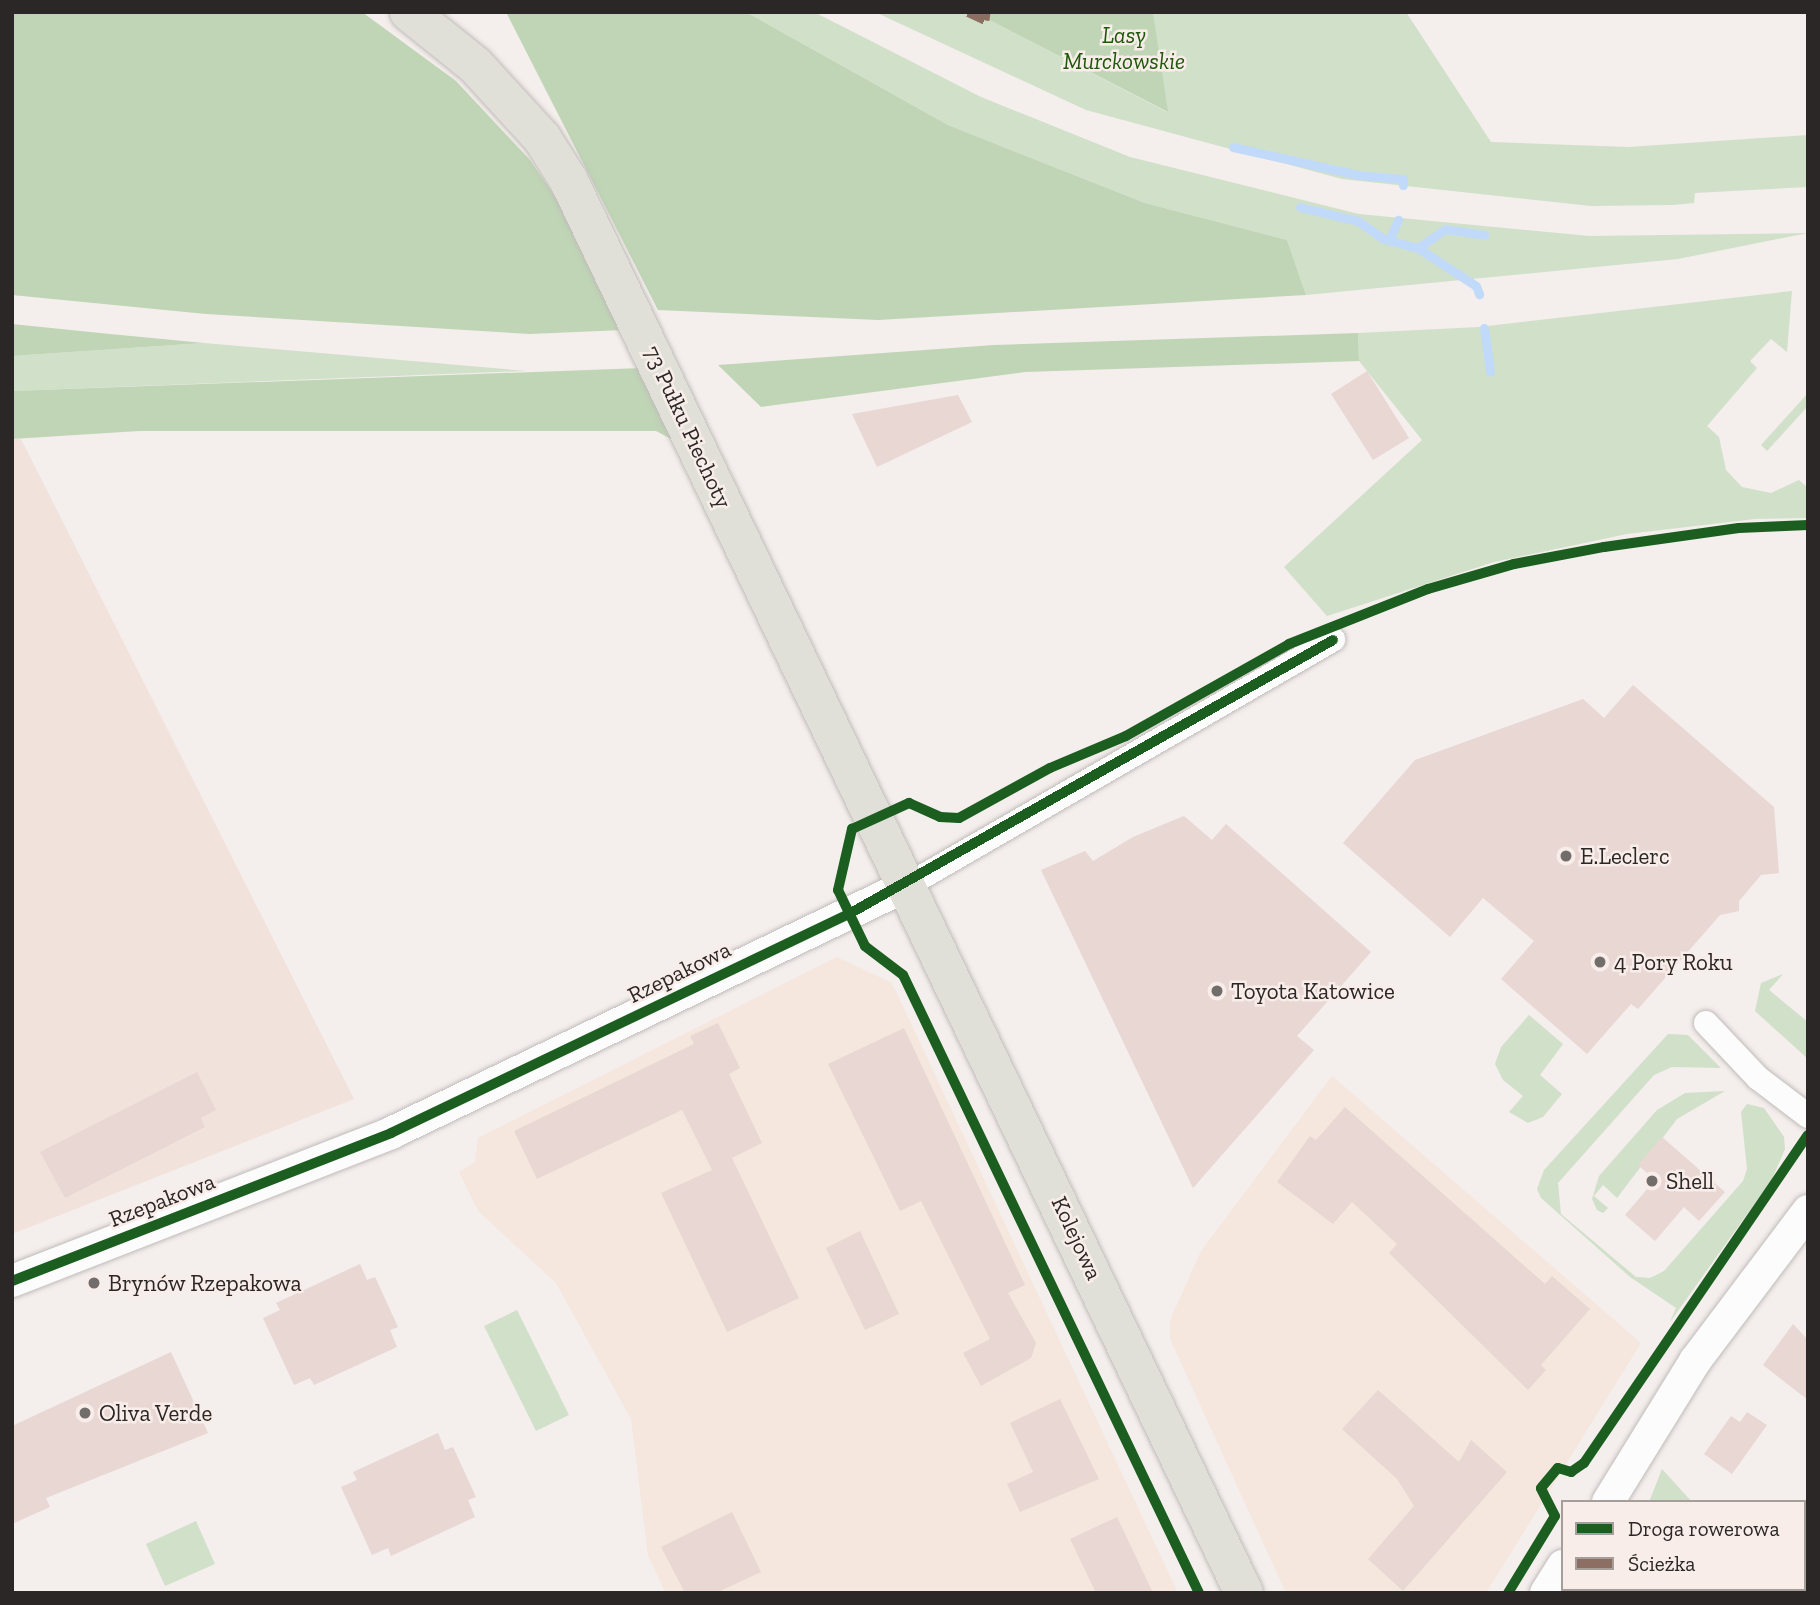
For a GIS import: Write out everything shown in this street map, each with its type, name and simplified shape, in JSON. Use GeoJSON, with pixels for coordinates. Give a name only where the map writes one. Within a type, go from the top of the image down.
{"type":"FeatureCollection","features":[{"type":"Feature","properties":{"kind":"main road","name":"73 Pułku Piechoty"},"geometry":{"type":"LineString","coordinates":[[408,12],[475,65],[542,138],[569,181],[908,885]]}},
{"type":"Feature","properties":{"kind":"main road","name":"Kolejowa"},"geometry":{"type":"LineString","coordinates":[[908,885],[1244,1593]]}},
{"type":"Feature","properties":{"kind":"street","name":"Rzepakowa"},"geometry":{"type":"LineString","coordinates":[[12,1281],[391,1133],[908,885],[1333,640]]}},
{"type":"Feature","properties":{"kind":"street"},"geometry":{"type":"LineString","coordinates":[[1706,1023],[1758,1077],[1808,1116]]}},
{"type":"Feature","properties":{"kind":"street"},"geometry":{"type":"LineString","coordinates":[[1609,1500],[1688,1372],[1802,1229]]}},
{"type":"Feature","properties":{"kind":"street"},"geometry":{"type":"LineString","coordinates":[[1546,1593],[1561,1569]]}},
{"type":"Feature","properties":{"kind":"shaded area"},"geometry":{"type":"Polygon","coordinates":[[[12,439],[21,439],[354,1099],[12,1234],[12,439]]]}},
{"type":"Feature","properties":{"kind":"shaded area"},"geometry":{"type":"Polygon","coordinates":[[[837,957],[892,983],[1178,1593],[666,1593],[648,1556],[631,1419],[556,1283],[478,1211],[459,1172],[475,1162],[478,1138],[837,957]]]}},
{"type":"Feature","properties":{"kind":"shaded area"},"geometry":{"type":"Polygon","coordinates":[[[1332,1076],[1641,1343],[1486,1593],[1286,1593],[1170,1339],[1170,1320],[1201,1251],[1332,1076]]]}},
{"type":"Feature","properties":{"kind":"green space"},"geometry":{"type":"Polygon","coordinates":[[[12,12],[362,12],[456,81],[530,160],[559,202],[623,330],[530,334],[206,314],[12,295],[12,12]]]}},
{"type":"Feature","properties":{"kind":"green space"},"geometry":{"type":"Polygon","coordinates":[[[506,12],[746,12],[948,125],[1145,203],[1287,240],[1306,295],[878,320],[658,310],[506,12]]]}},
{"type":"Feature","properties":{"kind":"green space"},"geometry":{"type":"Polygon","coordinates":[[[746,12],[814,12],[981,97],[1130,157],[1359,214],[1589,236],[1808,233],[1678,259],[1306,295],[1287,240],[1145,203],[948,125],[746,12]]]}},
{"type":"Feature","properties":{"kind":"green space"},"geometry":{"type":"Polygon","coordinates":[[[875,12],[974,12],[1167,112],[1153,12],[1406,12],[1491,142],[1628,147],[1808,135],[1808,187],[1695,193],[1694,203],[1673,205],[1591,206],[1342,179],[1086,110],[875,12]]]}},
{"type":"Feature","properties":{"kind":"green space","name":"Lasy Murckowskie"},"geometry":{"type":"Polygon","coordinates":[[[974,12],[1153,12],[1168,112],[1104,79],[974,12]]]}},
{"type":"Feature","properties":{"kind":"green space"},"geometry":{"type":"Polygon","coordinates":[[[1792,291],[1787,352],[1771,339],[1750,361],[1757,368],[1707,426],[1719,437],[1726,470],[1742,487],[1771,493],[1799,480],[1808,488],[1808,518],[1755,519],[1627,534],[1494,562],[1327,616],[1284,567],[1422,440],[1359,361],[1358,333],[1479,327],[1792,291]]]}},
{"type":"Feature","properties":{"kind":"green space"},"geometry":{"type":"Polygon","coordinates":[[[12,324],[110,334],[204,343],[12,356],[12,324]]]}},
{"type":"Feature","properties":{"kind":"green space"},"geometry":{"type":"Polygon","coordinates":[[[1358,333],[1359,361],[1025,372],[761,407],[718,365],[994,345],[1358,333]]]}},
{"type":"Feature","properties":{"kind":"green space"},"geometry":{"type":"Polygon","coordinates":[[[204,343],[526,371],[12,391],[12,356],[204,343]]]}},
{"type":"Feature","properties":{"kind":"green space"},"geometry":{"type":"Polygon","coordinates":[[[642,368],[675,441],[656,431],[139,431],[12,439],[12,391],[642,368]]]}},
{"type":"Feature","properties":{"kind":"green space"},"geometry":{"type":"Polygon","coordinates":[[[1808,393],[1808,406],[1767,451],[1761,445],[1808,393]]]}},
{"type":"Feature","properties":{"kind":"green space"},"geometry":{"type":"Polygon","coordinates":[[[1783,974],[1769,990],[1808,1022],[1808,1059],[1755,1011],[1761,983],[1783,974]]]}},
{"type":"Feature","properties":{"kind":"green space"},"geometry":{"type":"Polygon","coordinates":[[[1529,1015],[1563,1044],[1540,1075],[1562,1094],[1543,1117],[1528,1123],[1509,1112],[1523,1096],[1503,1080],[1495,1064],[1501,1047],[1529,1015]]]}},
{"type":"Feature","properties":{"kind":"green space"},"geometry":{"type":"Polygon","coordinates":[[[1668,1034],[1688,1035],[1721,1068],[1672,1067],[1654,1075],[1558,1183],[1561,1214],[1636,1277],[1650,1278],[1664,1271],[1743,1181],[1747,1169],[1741,1112],[1747,1104],[1764,1108],[1784,1137],[1785,1149],[1772,1179],[1670,1322],[1676,1308],[1630,1277],[1541,1198],[1537,1189],[1544,1170],[1668,1034]]]}},
{"type":"Feature","properties":{"kind":"green space"},"geometry":{"type":"Polygon","coordinates":[[[1725,1091],[1677,1119],[1617,1198],[1603,1185],[1594,1196],[1608,1208],[1603,1213],[1597,1210],[1592,1199],[1599,1176],[1657,1110],[1685,1093],[1725,1091]]]}},
{"type":"Feature","properties":{"kind":"green space"},"geometry":{"type":"Polygon","coordinates":[[[517,1310],[569,1415],[536,1431],[484,1326],[517,1310]]]}},
{"type":"Feature","properties":{"kind":"green space"},"geometry":{"type":"Polygon","coordinates":[[[1662,1469],[1690,1500],[1650,1500],[1662,1469]]]}},
{"type":"Feature","properties":{"kind":"green space"},"geometry":{"type":"Polygon","coordinates":[[[196,1521],[215,1564],[165,1586],[146,1544],[196,1521]]]}},
{"type":"Feature","properties":{"kind":"green space"},"geometry":{"type":"Polygon","coordinates":[[[1775,1591],[1777,1593],[1613,1593],[1775,1591]]]}},
{"type":"Feature","properties":{"kind":"building"},"geometry":{"type":"Polygon","coordinates":[[[1367,371],[1409,438],[1373,460],[1331,394],[1367,371]]]}},
{"type":"Feature","properties":{"kind":"building"},"geometry":{"type":"Polygon","coordinates":[[[958,395],[972,422],[877,467],[852,414],[958,395]]]}},
{"type":"Feature","properties":{"kind":"building","name":"E.Leclerc"},"geometry":{"type":"Polygon","coordinates":[[[1633,685],[1774,807],[1779,873],[1761,875],[1739,901],[1739,911],[1720,915],[1638,1009],[1631,1004],[1587,1054],[1501,979],[1534,941],[1483,898],[1450,937],[1343,843],[1415,760],[1583,699],[1604,718],[1633,685]]]}},
{"type":"Feature","properties":{"kind":"building","name":"Toyota Katowice"},"geometry":{"type":"Polygon","coordinates":[[[1184,816],[1212,840],[1226,824],[1371,952],[1297,1036],[1314,1050],[1193,1188],[1041,870],[1085,851],[1093,861],[1133,837],[1184,816]]]}},
{"type":"Feature","properties":{"kind":"building"},"geometry":{"type":"Polygon","coordinates":[[[718,1023],[740,1068],[729,1074],[762,1143],[732,1158],[799,1298],[727,1332],[661,1193],[712,1170],[682,1110],[537,1179],[514,1131],[694,1044],[690,1036],[718,1023]]]}},
{"type":"Feature","properties":{"kind":"building"},"geometry":{"type":"Polygon","coordinates":[[[904,1028],[1025,1285],[1008,1293],[1036,1343],[1031,1358],[981,1386],[963,1353],[990,1339],[921,1201],[900,1211],[828,1064],[904,1028]]]}},
{"type":"Feature","properties":{"kind":"building"},"geometry":{"type":"Polygon","coordinates":[[[197,1072],[216,1110],[201,1118],[205,1127],[65,1198],[40,1152],[197,1072]]]}},
{"type":"Feature","properties":{"kind":"building"},"geometry":{"type":"Polygon","coordinates":[[[1345,1107],[1545,1284],[1552,1276],[1590,1309],[1541,1365],[1546,1370],[1528,1390],[1389,1253],[1397,1244],[1352,1202],[1333,1224],[1277,1182],[1310,1136],[1316,1140],[1345,1107]]]}},
{"type":"Feature","properties":{"kind":"building"},"geometry":{"type":"Polygon","coordinates":[[[1662,1137],[1725,1192],[1699,1221],[1684,1207],[1655,1241],[1625,1215],[1655,1180],[1638,1165],[1662,1137]]]}},
{"type":"Feature","properties":{"kind":"building"},"geometry":{"type":"Polygon","coordinates":[[[860,1231],[899,1314],[865,1330],[826,1248],[860,1231]]]}},
{"type":"Feature","properties":{"kind":"building"},"geometry":{"type":"Polygon","coordinates":[[[360,1264],[367,1280],[375,1277],[398,1327],[390,1330],[397,1347],[314,1385],[310,1378],[294,1385],[263,1318],[280,1310],[276,1303],[360,1264]]]}},
{"type":"Feature","properties":{"kind":"building"},"geometry":{"type":"Polygon","coordinates":[[[1793,1324],[1808,1340],[1808,1400],[1763,1365],[1793,1324]]]}},
{"type":"Feature","properties":{"kind":"building"},"geometry":{"type":"Polygon","coordinates":[[[171,1352],[208,1433],[46,1498],[50,1507],[12,1524],[12,1426],[171,1352]]]}},
{"type":"Feature","properties":{"kind":"building"},"geometry":{"type":"Polygon","coordinates":[[[1378,1390],[1459,1462],[1471,1440],[1507,1472],[1403,1591],[1368,1559],[1414,1506],[1397,1479],[1342,1429],[1378,1390]]]}},
{"type":"Feature","properties":{"kind":"building"},"geometry":{"type":"Polygon","coordinates":[[[1060,1399],[1099,1479],[1020,1512],[1007,1484],[1033,1472],[1010,1423],[1060,1399]]]}},
{"type":"Feature","properties":{"kind":"building"},"geometry":{"type":"Polygon","coordinates":[[[1747,1412],[1767,1425],[1732,1474],[1704,1454],[1731,1416],[1740,1422],[1747,1412]]]}},
{"type":"Feature","properties":{"kind":"building"},"geometry":{"type":"Polygon","coordinates":[[[438,1433],[445,1450],[453,1447],[476,1497],[468,1500],[475,1517],[391,1556],[388,1548],[372,1555],[341,1487],[357,1480],[353,1472],[438,1433]]]}},
{"type":"Feature","properties":{"kind":"building"},"geometry":{"type":"Polygon","coordinates":[[[732,1512],[761,1572],[716,1593],[685,1593],[661,1547],[732,1512]]]}},
{"type":"Feature","properties":{"kind":"building"},"geometry":{"type":"Polygon","coordinates":[[[1117,1517],[1153,1593],[1096,1593],[1070,1539],[1117,1517]]]}},
{"type":"Feature","properties":{"kind":"waterway"},"geometry":{"type":"LineString","coordinates":[[1233,147],[1358,175],[1403,179],[1403,185]]}},
{"type":"Feature","properties":{"kind":"waterway"},"geometry":{"type":"LineString","coordinates":[[1300,207],[1358,221],[1384,239],[1418,248],[1476,286],[1479,294]]}},
{"type":"Feature","properties":{"kind":"waterway"},"geometry":{"type":"LineString","coordinates":[[1390,238],[1398,220]]}},
{"type":"Feature","properties":{"kind":"waterway"},"geometry":{"type":"LineString","coordinates":[[1418,248],[1445,229],[1485,235]]}},
{"type":"Feature","properties":{"kind":"waterway"},"geometry":{"type":"LineString","coordinates":[[1484,328],[1490,372]]}},
{"type":"Feature","properties":{"kind":"marked path"},"geometry":{"type":"LineString","coordinates":[[968,12],[985,20],[986,12]]}},
{"type":"Feature","properties":{"kind":"cycle path"},"geometry":{"type":"LineString","coordinates":[[1199,1593],[903,975],[865,946],[838,890],[852,829],[909,803],[940,817],[959,818],[1050,768],[1126,736],[1289,644],[1428,589],[1514,564],[1604,547],[1739,528],[1808,525]]}},
{"type":"Feature","properties":{"kind":"cycle path"},"geometry":{"type":"LineString","coordinates":[[12,1281],[391,1133],[849,914],[1333,640]]}},
{"type":"Feature","properties":{"kind":"cycle path"},"geometry":{"type":"LineString","coordinates":[[1508,1593],[1555,1516],[1541,1488],[1558,1468],[1571,1472],[1584,1463],[1808,1135]]}},
{"type":"Feature","properties":{"kind":"place","name":"E.Leclerc"},"geometry":{"type":"Point","coordinates":[1566,856]}},
{"type":"Feature","properties":{"kind":"place","name":"4 Pory Roku"},"geometry":{"type":"Point","coordinates":[1600,962]}},
{"type":"Feature","properties":{"kind":"place","name":"Toyota Katowice"},"geometry":{"type":"Point","coordinates":[1217,991]}},
{"type":"Feature","properties":{"kind":"place","name":"Shell"},"geometry":{"type":"Point","coordinates":[1652,1181]}},
{"type":"Feature","properties":{"kind":"place","name":"Brynów Rzepakowa"},"geometry":{"type":"Point","coordinates":[94,1283]}},
{"type":"Feature","properties":{"kind":"place","name":"Oliva Verde"},"geometry":{"type":"Point","coordinates":[85,1413]}}]}
